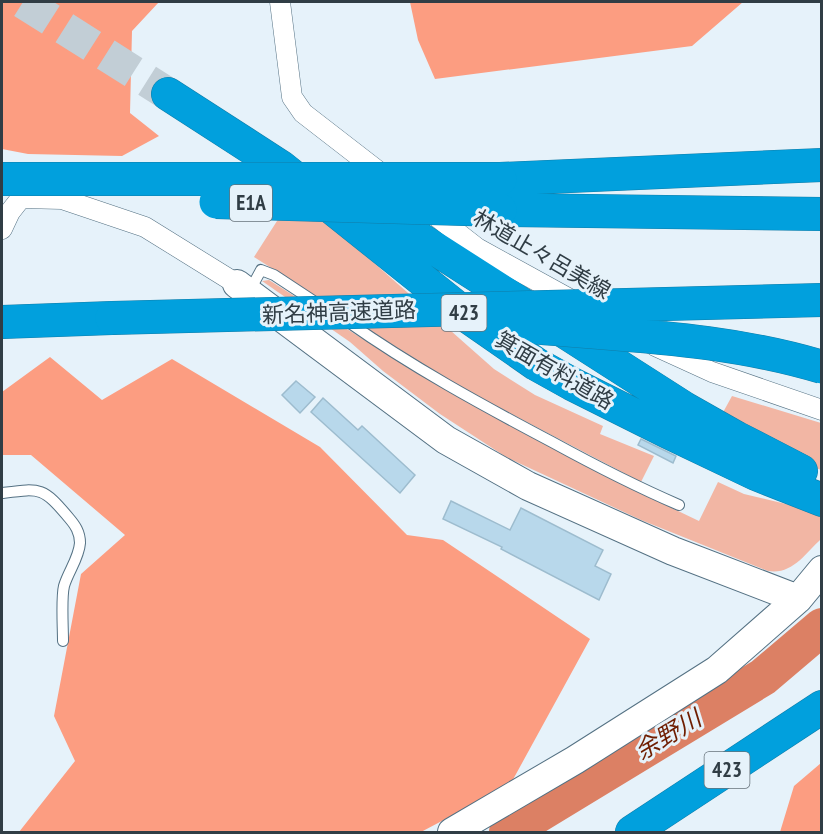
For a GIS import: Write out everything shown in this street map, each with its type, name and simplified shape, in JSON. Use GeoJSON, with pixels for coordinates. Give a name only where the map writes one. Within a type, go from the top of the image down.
{"type":"FeatureCollection","features":[{"type":"Feature","properties":{"kind":"highway","name":"箕面有料道路"},"geometry":{"type":"LineString","coordinates":[[172,87],[684,408],[803,479]]}},
{"type":"Feature","properties":{"kind":"highway"},"geometry":{"type":"LineString","coordinates":[[2,179],[500,194],[822,165]]}},
{"type":"Feature","properties":{"kind":"highway","name":"E1A"},"geometry":{"type":"LineString","coordinates":[[2,195],[500,194],[822,214]]}},
{"type":"Feature","properties":{"kind":"highway","name":"新名神高速道路"},"geometry":{"type":"LineString","coordinates":[[2,322],[822,300]]}},
{"type":"Feature","properties":{"kind":"highway"},"geometry":{"type":"LineString","coordinates":[[375,311],[535,328],[715,342],[762,351],[822,367]]}},
{"type":"Feature","properties":{"kind":"highway","name":"423"},"geometry":{"type":"LineString","coordinates":[[803,479],[822,500]]}},
{"type":"Feature","properties":{"kind":"highway","name":"423"},"geometry":{"type":"LineString","coordinates":[[632,832],[822,707]]}},
{"type":"Feature","properties":{"kind":"street","name":"林道止々呂美線"},"geometry":{"type":"LineString","coordinates":[[280,2],[292,97],[303,113],[477,248],[657,347],[712,372],[822,410]]}},
{"type":"Feature","properties":{"kind":"street"},"geometry":{"type":"LineString","coordinates":[[2,229],[10,212],[21,198],[62,199],[145,227],[243,288],[446,440],[528,486],[673,551],[798,598]]}},
{"type":"Feature","properties":{"kind":"street"},"geometry":{"type":"LineString","coordinates":[[452,832],[575,760],[717,670],[798,598],[822,570]]}},
{"type":"Feature","properties":{"kind":"lane"},"geometry":{"type":"LineString","coordinates":[[243,288],[261,270],[274,275],[386,348],[491,411],[637,487],[679,505]]}},
{"type":"Feature","properties":{"kind":"lane"},"geometry":{"type":"LineString","coordinates":[[2,493],[28,490],[52,497],[77,528],[80,543],[71,574],[64,586],[63,641]]}},
{"type":"Feature","properties":{"kind":"shaded area"},"geometry":{"type":"Polygon","coordinates":[[[2,2],[159,2],[132,31],[130,113],[159,136],[122,156],[28,154],[2,149],[2,2]]]}},
{"type":"Feature","properties":{"kind":"shaded area"},"geometry":{"type":"Polygon","coordinates":[[[410,2],[743,2],[692,46],[435,79],[418,40],[410,2]]]}},
{"type":"Feature","properties":{"kind":"shaded area"},"geometry":{"type":"Polygon","coordinates":[[[293,196],[373,262],[494,369],[535,395],[603,426],[600,434],[654,456],[641,482],[456,385],[254,257],[293,196]]]}},
{"type":"Feature","properties":{"kind":"shaded area"},"geometry":{"type":"Polygon","coordinates":[[[269,280],[380,350],[509,425],[699,521],[718,482],[744,494],[811,510],[821,503],[821,539],[791,567],[768,571],[641,520],[506,457],[440,414],[383,371],[350,342],[262,281],[269,280]]]}},
{"type":"Feature","properties":{"kind":"shaded area"},"geometry":{"type":"Polygon","coordinates":[[[50,357],[102,400],[172,359],[320,447],[407,535],[443,540],[590,639],[510,785],[421,832],[19,832],[75,761],[54,716],[81,574],[125,535],[31,455],[2,455],[2,392],[50,357]]]}},
{"type":"Feature","properties":{"kind":"shaded area"},"geometry":{"type":"Polygon","coordinates":[[[732,396],[821,423],[821,470],[721,416],[732,396]]]}},
{"type":"Feature","properties":{"kind":"shaded area"},"geometry":{"type":"Polygon","coordinates":[[[821,763],[821,832],[780,832],[794,786],[821,763]]]}},
{"type":"Feature","properties":{"kind":"building"},"geometry":{"type":"Polygon","coordinates":[[[296,381],[315,397],[300,413],[282,395],[296,381]]]}},
{"type":"Feature","properties":{"kind":"building"},"geometry":{"type":"Polygon","coordinates":[[[323,398],[358,430],[362,426],[415,475],[400,493],[311,412],[323,398]]]}},
{"type":"Feature","properties":{"kind":"building"},"geometry":{"type":"Polygon","coordinates":[[[641,439],[676,456],[673,463],[638,445],[641,439]]]}},
{"type":"Feature","properties":{"kind":"building"},"geometry":{"type":"Polygon","coordinates":[[[451,501],[510,530],[521,508],[603,550],[595,566],[611,574],[599,600],[501,549],[502,547],[443,519],[451,501]]]}},
{"type":"Feature","properties":{"kind":"waterway","name":"余野川"},"geometry":{"type":"LineString","coordinates":[[508,832],[763,677],[822,627]]}},
{"type":"Feature","properties":{"kind":"tunnel"},"geometry":{"type":"LineString","coordinates":[[23,2],[168,94]]}}]}
